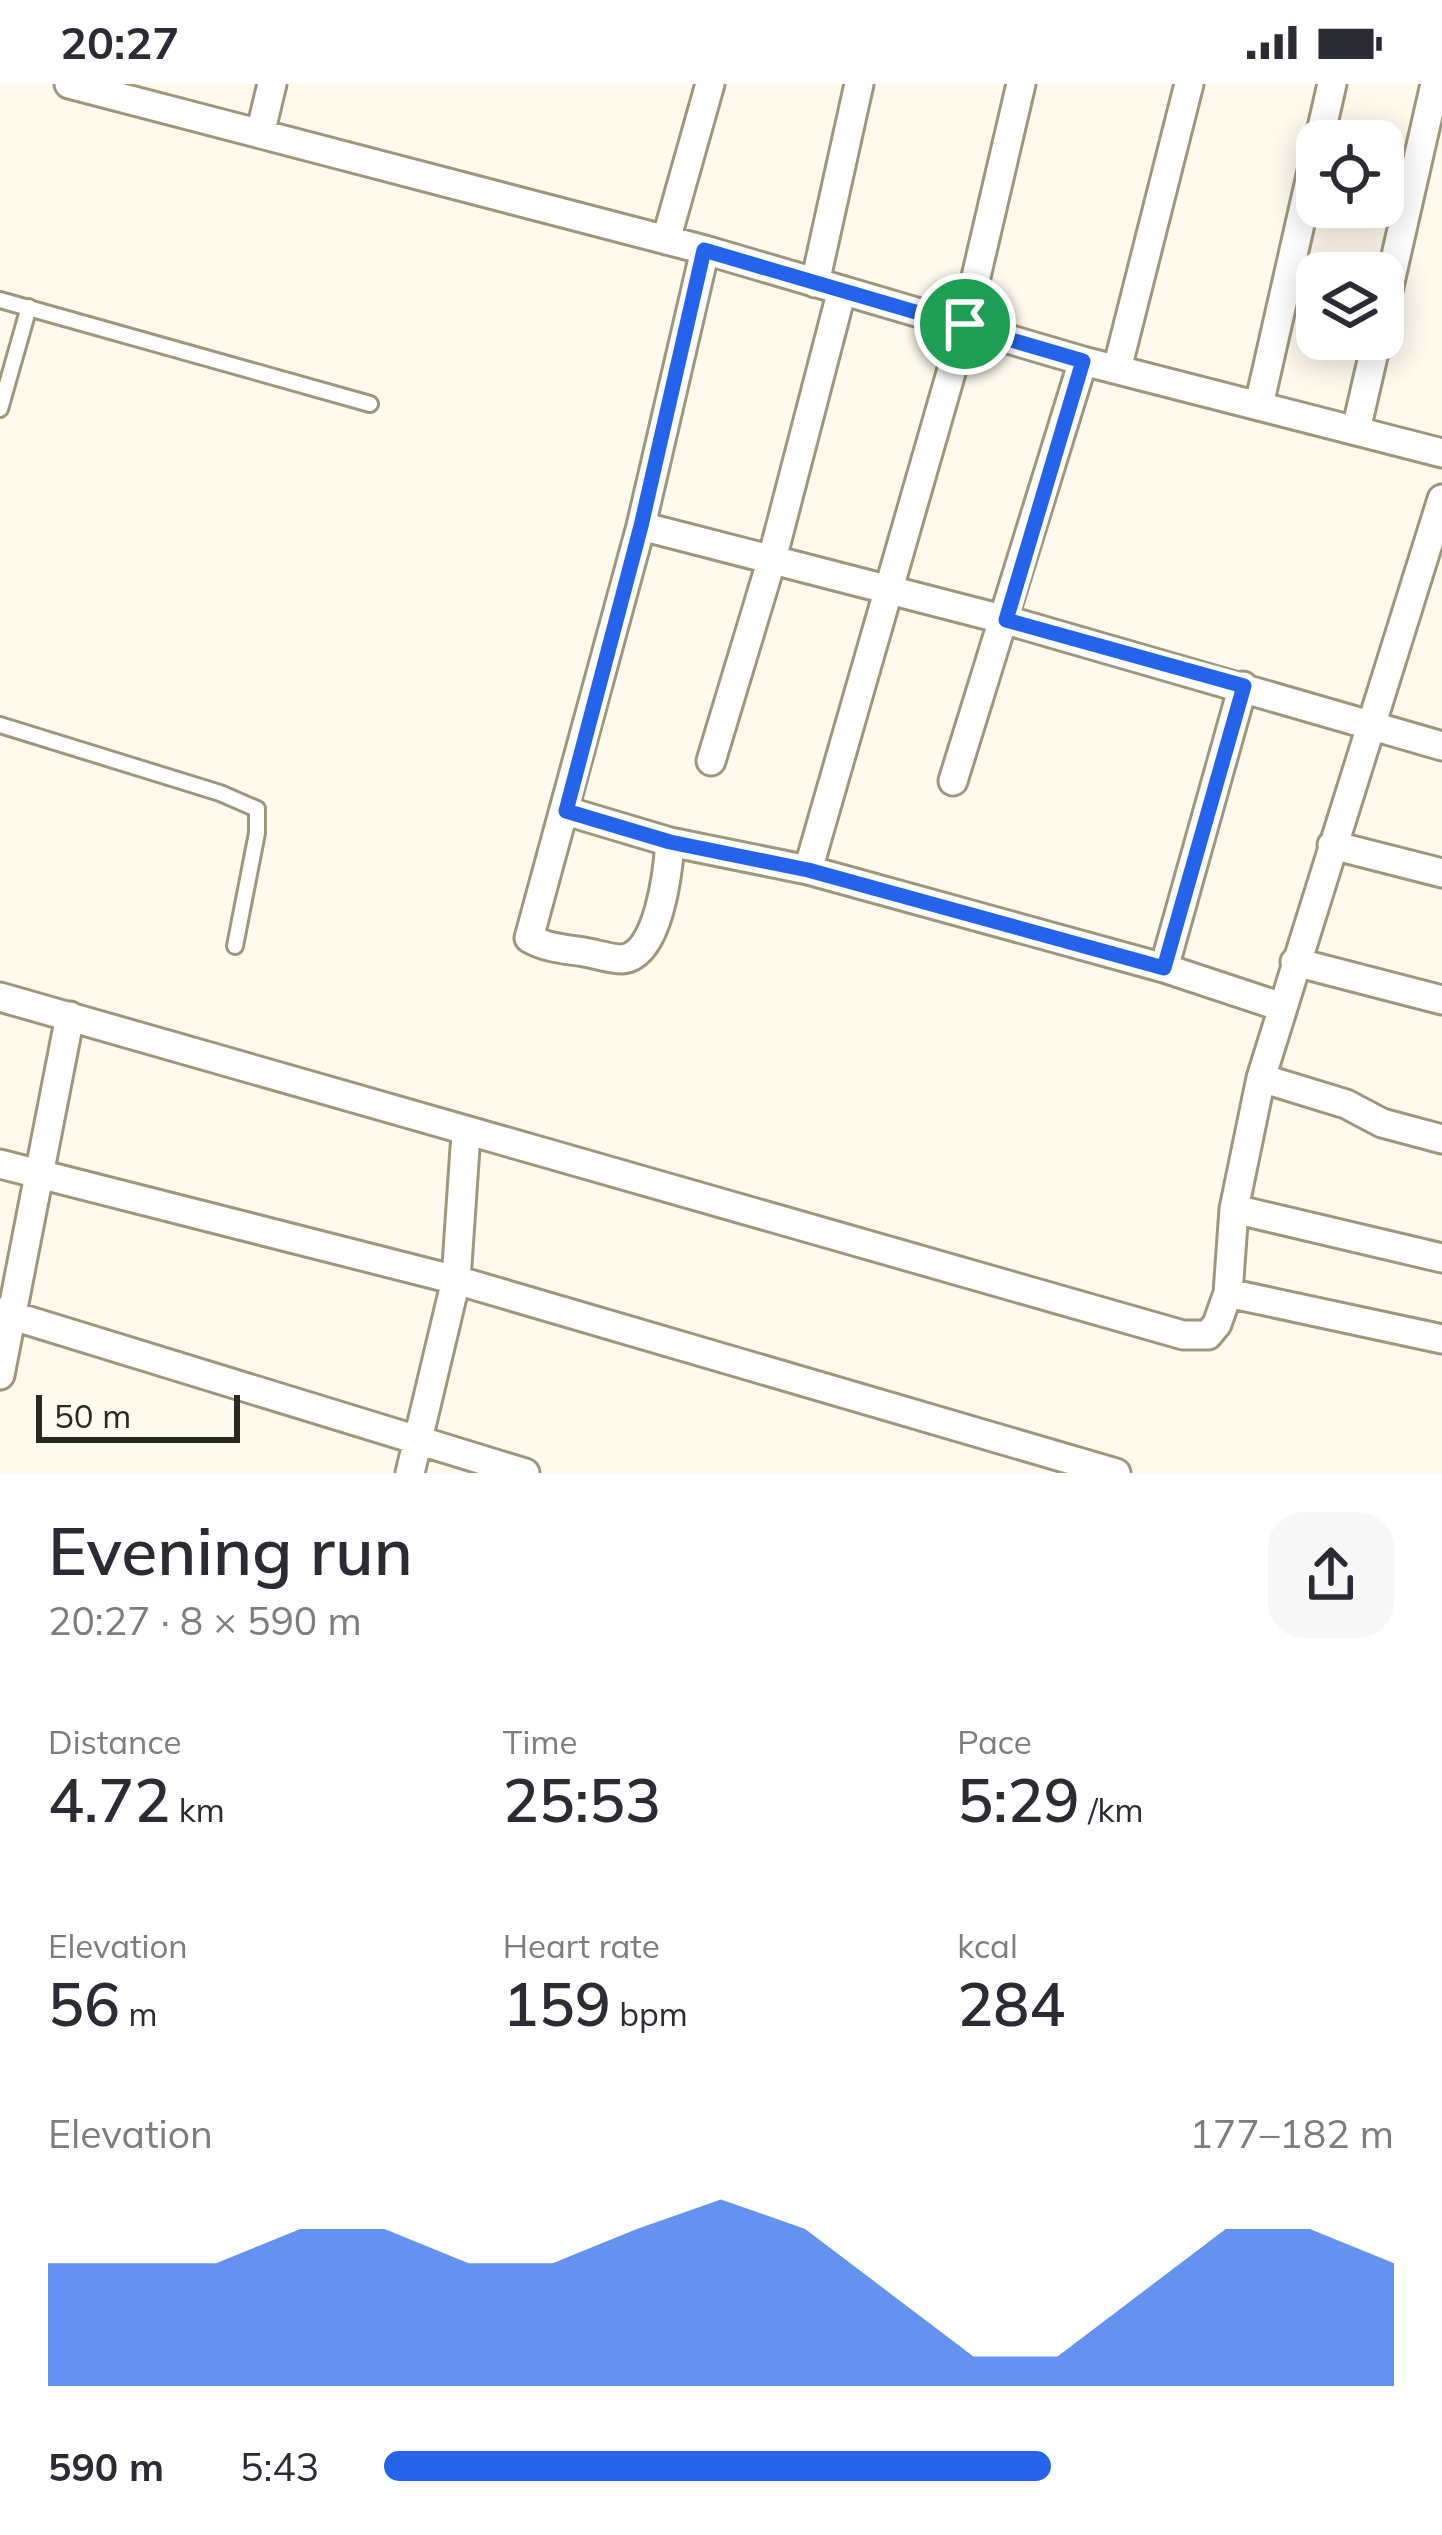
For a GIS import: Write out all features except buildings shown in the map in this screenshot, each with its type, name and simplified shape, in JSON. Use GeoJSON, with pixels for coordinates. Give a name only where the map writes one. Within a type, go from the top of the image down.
{"type":"FeatureCollection","features":[{"type":"Feature","properties":{"kind":"street"},"geometry":{"type":"LineString","coordinates":[[69,84],[704,250],[1083,361],[1442,453]]}},
{"type":"Feature","properties":{"kind":"street"},"geometry":{"type":"LineString","coordinates":[[260,134],[272,84]]}},
{"type":"Feature","properties":{"kind":"street"},"geometry":{"type":"LineString","coordinates":[[666,240],[710,84]]}},
{"type":"Feature","properties":{"kind":"street"},"geometry":{"type":"LineString","coordinates":[[711,760],[772,559],[828,286],[859,84]]}},
{"type":"Feature","properties":{"kind":"street"},"geometry":{"type":"LineString","coordinates":[[808,870],[965,324],[1021,84]]}},
{"type":"Feature","properties":{"kind":"street"},"geometry":{"type":"LineString","coordinates":[[1117,369],[1189,84]]}},
{"type":"Feature","properties":{"kind":"street"},"geometry":{"type":"LineString","coordinates":[[1324,120],[1332,84]]}},
{"type":"Feature","properties":{"kind":"street"},"geometry":{"type":"LineString","coordinates":[[1397,252],[1435,84]]}},
{"type":"Feature","properties":{"kind":"street"},"geometry":{"type":"LineString","coordinates":[[1259,405],[1299,228]]}},
{"type":"Feature","properties":{"kind":"street"},"geometry":{"type":"LineString","coordinates":[[670,842],[661,903],[637,955],[621,959],[542,945],[529,938],[641,526],[704,250]]}},
{"type":"Feature","properties":{"kind":"street"},"geometry":{"type":"LineString","coordinates":[[1356,430],[1372,360]]}},
{"type":"Feature","properties":{"kind":"street"},"geometry":{"type":"LineString","coordinates":[[953,781],[1083,361]]}},
{"type":"Feature","properties":{"kind":"street"},"geometry":{"type":"LineString","coordinates":[[0,997],[1184,1335],[1208,1335],[1228,1293],[1234,1209],[1261,1078],[1332,844],[1434,554],[1442,499]]}},
{"type":"Feature","properties":{"kind":"street"},"geometry":{"type":"LineString","coordinates":[[641,526],[1006,620],[1442,746]]}},
{"type":"Feature","properties":{"kind":"street"},"geometry":{"type":"LineString","coordinates":[[1164,968],[1244,686]]}},
{"type":"Feature","properties":{"kind":"street"},"geometry":{"type":"LineString","coordinates":[[566,811],[670,842],[808,870],[1164,968],[1282,1007]]}},
{"type":"Feature","properties":{"kind":"street"},"geometry":{"type":"LineString","coordinates":[[1332,844],[1442,874]]}},
{"type":"Feature","properties":{"kind":"street"},"geometry":{"type":"LineString","coordinates":[[1294,962],[1442,1000]]}},
{"type":"Feature","properties":{"kind":"street"},"geometry":{"type":"LineString","coordinates":[[0,1375],[6,1313],[41,1174],[70,1016]]}},
{"type":"Feature","properties":{"kind":"street"},"geometry":{"type":"LineString","coordinates":[[1261,1078],[1346,1104],[1382,1123],[1442,1138]]}},
{"type":"Feature","properties":{"kind":"street"},"geometry":{"type":"LineString","coordinates":[[410,1473],[457,1280],[466,1133]]}},
{"type":"Feature","properties":{"kind":"street"},"geometry":{"type":"LineString","coordinates":[[0,1164],[457,1280],[1116,1473]]}},
{"type":"Feature","properties":{"kind":"street"},"geometry":{"type":"LineString","coordinates":[[1234,1209],[1442,1258]]}},
{"type":"Feature","properties":{"kind":"street"},"geometry":{"type":"LineString","coordinates":[[1228,1293],[1442,1340]]}},
{"type":"Feature","properties":{"kind":"street"},"geometry":{"type":"LineString","coordinates":[[6,1313],[525,1473]]}},
{"type":"Feature","properties":{"kind":"lane"},"geometry":{"type":"LineString","coordinates":[[0,299],[370,404]]}},
{"type":"Feature","properties":{"kind":"lane"},"geometry":{"type":"LineString","coordinates":[[0,409],[29,308]]}},
{"type":"Feature","properties":{"kind":"lane"},"geometry":{"type":"LineString","coordinates":[[0,725],[220,793],[257,809],[257,833],[235,946]]}},
{"type":"Feature","properties":{"kind":"route"},"geometry":{"type":"LineString","coordinates":[[704,250],[965,324],[1083,361],[1006,620],[1244,686],[1164,968],[808,870],[670,842],[566,811],[641,526],[704,250]]}}]}
